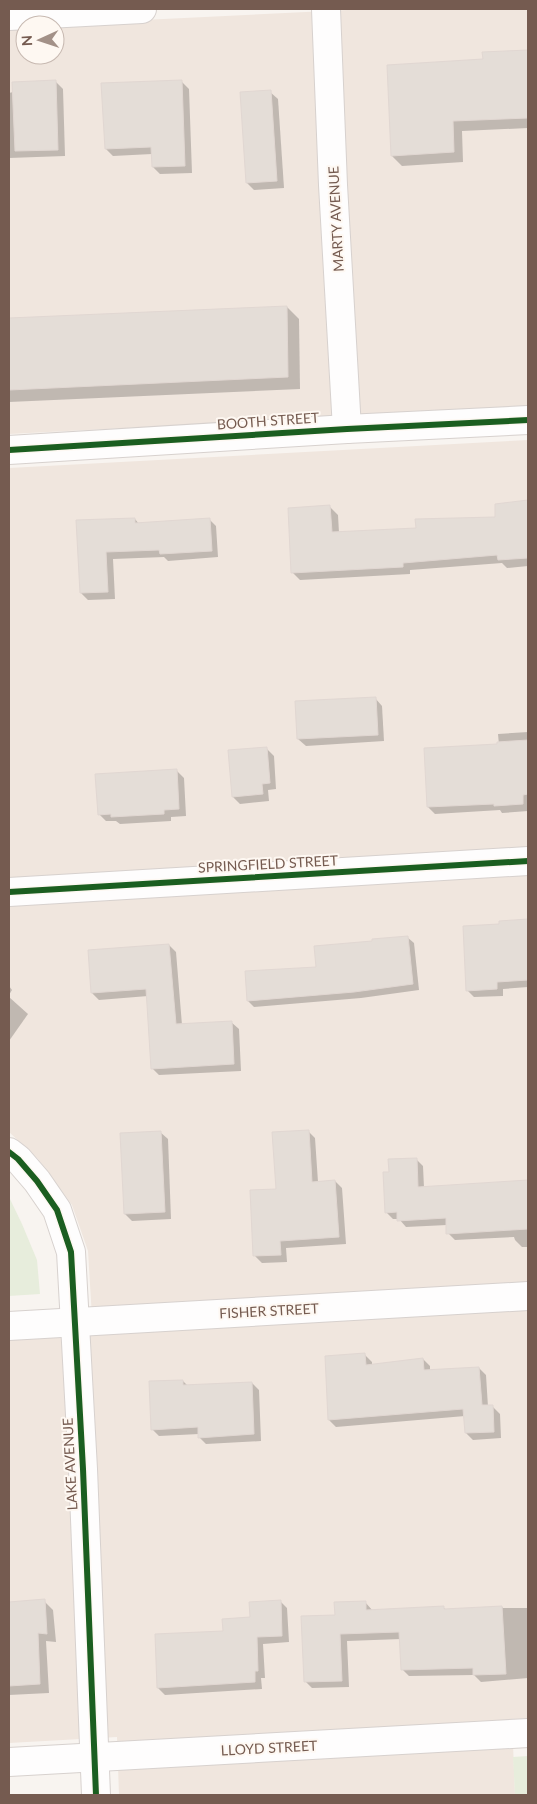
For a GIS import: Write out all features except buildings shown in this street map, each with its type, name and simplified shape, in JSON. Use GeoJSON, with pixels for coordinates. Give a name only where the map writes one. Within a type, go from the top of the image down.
{"type":"FeatureCollection","features":[{"type":"Feature","properties":{"kind":"street"},"geometry":{"type":"LineString","coordinates":[[9,16],[142,9]]}},
{"type":"Feature","properties":{"kind":"street","name":"MARTY AVENUE"},"geometry":{"type":"LineString","coordinates":[[326,9],[347,429]]}},
{"type":"Feature","properties":{"kind":"street","name":"BOOTH STREET"},"geometry":{"type":"LineString","coordinates":[[9,450],[528,420]]}},
{"type":"Feature","properties":{"kind":"street","name":"SPRINGFIELD STREET"},"geometry":{"type":"LineString","coordinates":[[9,892],[528,861]]}},
{"type":"Feature","properties":{"kind":"street","name":"LAKE AVENUE"},"geometry":{"type":"LineString","coordinates":[[9,1152],[37,1180],[57,1210],[71,1252],[76,1322],[96,1795]]}},
{"type":"Feature","properties":{"kind":"street","name":"FISHER STREET"},"geometry":{"type":"LineString","coordinates":[[9,1326],[528,1296]]}},
{"type":"Feature","properties":{"kind":"street","name":"LLOYD STREET"},"geometry":{"type":"LineString","coordinates":[[9,1762],[528,1733]]}},
{"type":"Feature","properties":{"kind":"shaded area"},"geometry":{"type":"Polygon","coordinates":[[[368,9],[528,9],[528,407],[9,434],[9,27],[15,27],[15,65],[65,65],[65,24],[368,9]]]}},
{"type":"Feature","properties":{"kind":"shaded area"},"geometry":{"type":"Polygon","coordinates":[[[528,440],[528,1718],[512,1719],[515,1795],[119,1795],[117,1737],[9,1743],[9,1340],[93,1334],[88,1251],[72,1205],[38,1159],[9,1132],[9,468],[528,440]]]}},
{"type":"Feature","properties":{"kind":"green space"},"geometry":{"type":"Polygon","coordinates":[[[9,1197],[37,1260],[40,1294],[9,1296],[9,1197]]]}},
{"type":"Feature","properties":{"kind":"green space"},"geometry":{"type":"Polygon","coordinates":[[[528,1756],[528,1795],[515,1795],[513,1757],[528,1756]]]}},
{"type":"Feature","properties":{"kind":"cycle path"},"geometry":{"type":"LineString","coordinates":[[9,450],[528,420]]}},
{"type":"Feature","properties":{"kind":"cycle path"},"geometry":{"type":"LineString","coordinates":[[9,892],[528,861]]}},
{"type":"Feature","properties":{"kind":"cycle path"},"geometry":{"type":"LineString","coordinates":[[9,1152],[18,1159],[37,1181],[57,1210],[71,1252],[83,1469],[96,1795]]}}]}
